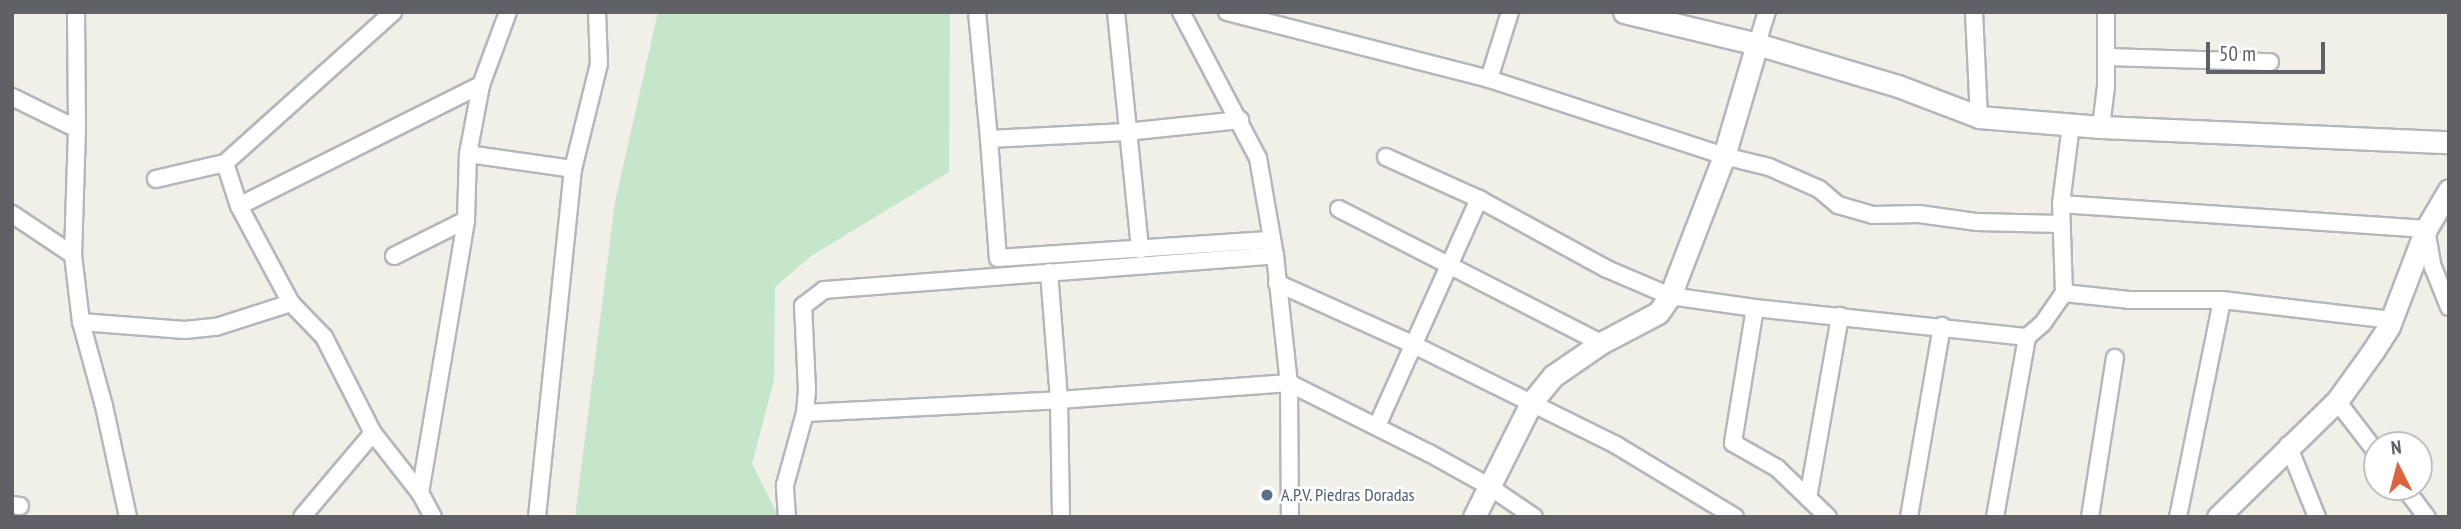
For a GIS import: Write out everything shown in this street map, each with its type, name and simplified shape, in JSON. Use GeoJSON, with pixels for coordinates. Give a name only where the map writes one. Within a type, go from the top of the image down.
{"type":"FeatureCollection","features":[{"type":"Feature","properties":{"kind":"street"},"geometry":{"type":"LineString","coordinates":[[61,12],[76,16],[77,129],[73,255],[81,322],[104,406],[128,517]]}},
{"type":"Feature","properties":{"kind":"street"},"geometry":{"type":"LineString","coordinates":[[156,180],[225,163],[393,12]]}},
{"type":"Feature","properties":{"kind":"street"},"geometry":{"type":"LineString","coordinates":[[420,493],[466,220],[468,154],[481,85],[508,12]]}},
{"type":"Feature","properties":{"kind":"street"},"geometry":{"type":"LineString","coordinates":[[537,517],[573,169],[599,64],[597,12]]}},
{"type":"Feature","properties":{"kind":"street"},"geometry":{"type":"LineString","coordinates":[[977,12],[998,258],[1140,250],[1273,248]]}},
{"type":"Feature","properties":{"kind":"street"},"geometry":{"type":"LineString","coordinates":[[1116,12],[1140,250]]}},
{"type":"Feature","properties":{"kind":"street"},"geometry":{"type":"LineString","coordinates":[[1181,12],[1258,158],[1273,248],[1289,383],[1290,517]]}},
{"type":"Feature","properties":{"kind":"street"},"geometry":{"type":"LineString","coordinates":[[1227,12],[1489,79],[1724,156],[1769,167],[1819,190],[1839,205],[1873,215],[1919,214],[1977,222],[2061,224]]}},
{"type":"Feature","properties":{"kind":"street"},"geometry":{"type":"LineString","coordinates":[[1489,79],[1510,12]]}},
{"type":"Feature","properties":{"kind":"street"},"geometry":{"type":"LineString","coordinates":[[1624,12],[1757,44],[1898,86],[1979,117],[2101,127],[2449,142]]}},
{"type":"Feature","properties":{"kind":"street"},"geometry":{"type":"LineString","coordinates":[[1474,517],[1531,403],[1553,376],[1601,343],[1658,313],[1670,296],[1724,156],[1767,12]]}},
{"type":"Feature","properties":{"kind":"street"},"geometry":{"type":"LineString","coordinates":[[1974,12],[1979,117]]}},
{"type":"Feature","properties":{"kind":"street"},"geometry":{"type":"LineString","coordinates":[[2101,127],[2107,57],[2106,12]]}},
{"type":"Feature","properties":{"kind":"street"},"geometry":{"type":"LineString","coordinates":[[2107,57],[2270,62]]}},
{"type":"Feature","properties":{"kind":"street"},"geometry":{"type":"LineString","coordinates":[[239,206],[481,85]]}},
{"type":"Feature","properties":{"kind":"street"},"geometry":{"type":"LineString","coordinates":[[12,97],[77,129]]}},
{"type":"Feature","properties":{"kind":"street"},"geometry":{"type":"LineString","coordinates":[[989,139],[1126,132],[1240,120]]}},
{"type":"Feature","properties":{"kind":"street"},"geometry":{"type":"LineString","coordinates":[[1995,517],[2027,338],[2043,323],[2064,293],[2061,204],[2071,125]]}},
{"type":"Feature","properties":{"kind":"street"},"geometry":{"type":"LineString","coordinates":[[468,154],[573,169]]}},
{"type":"Feature","properties":{"kind":"street"},"geometry":{"type":"LineString","coordinates":[[1386,157],[1479,199],[1607,269],[1670,296],[1755,309],[1941,326],[2027,338]]}},
{"type":"Feature","properties":{"kind":"street"},"geometry":{"type":"LineString","coordinates":[[225,163],[239,206],[292,303],[324,337],[373,433],[420,493],[433,517]]}},
{"type":"Feature","properties":{"kind":"street"},"geometry":{"type":"LineString","coordinates":[[2218,517],[2288,445],[2337,401],[2392,320],[2426,229],[2449,190]]}},
{"type":"Feature","properties":{"kind":"street"},"geometry":{"type":"LineString","coordinates":[[1377,426],[1479,199]]}},
{"type":"Feature","properties":{"kind":"street"},"geometry":{"type":"LineString","coordinates":[[2061,204],[2426,229]]}},
{"type":"Feature","properties":{"kind":"street"},"geometry":{"type":"LineString","coordinates":[[1339,209],[1601,343]]}},
{"type":"Feature","properties":{"kind":"street"},"geometry":{"type":"LineString","coordinates":[[12,214],[73,255]]}},
{"type":"Feature","properties":{"kind":"street"},"geometry":{"type":"LineString","coordinates":[[394,256],[466,220]]}},
{"type":"Feature","properties":{"kind":"street"},"geometry":{"type":"LineString","coordinates":[[2426,229],[2433,267],[2449,307]]}},
{"type":"Feature","properties":{"kind":"street"},"geometry":{"type":"LineString","coordinates":[[787,517],[785,485],[805,413],[803,306],[824,290],[1049,272],[1273,248]]}},
{"type":"Feature","properties":{"kind":"street"},"geometry":{"type":"LineString","coordinates":[[1049,272],[1059,400],[1061,517]]}},
{"type":"Feature","properties":{"kind":"street"},"geometry":{"type":"LineString","coordinates":[[1277,283],[1412,344],[1616,445],[1735,517]]}},
{"type":"Feature","properties":{"kind":"street"},"geometry":{"type":"LineString","coordinates":[[2064,293],[2129,300],[2222,300],[2392,320]]}},
{"type":"Feature","properties":{"kind":"street"},"geometry":{"type":"LineString","coordinates":[[2178,517],[2222,300]]}},
{"type":"Feature","properties":{"kind":"street"},"geometry":{"type":"LineString","coordinates":[[81,322],[184,330],[216,327],[292,303]]}},
{"type":"Feature","properties":{"kind":"street"},"geometry":{"type":"LineString","coordinates":[[1755,309],[1733,443],[1777,468],[1828,517]]}},
{"type":"Feature","properties":{"kind":"street"},"geometry":{"type":"LineString","coordinates":[[1808,498],[1840,316]]}},
{"type":"Feature","properties":{"kind":"street"},"geometry":{"type":"LineString","coordinates":[[1909,517],[1941,326]]}},
{"type":"Feature","properties":{"kind":"street"},"geometry":{"type":"LineString","coordinates":[[2090,517],[2115,358]]}},
{"type":"Feature","properties":{"kind":"street"},"geometry":{"type":"LineString","coordinates":[[805,413],[1059,400],[1289,383],[1377,426],[1490,487],[1534,517]]}},
{"type":"Feature","properties":{"kind":"street"},"geometry":{"type":"LineString","coordinates":[[2337,401],[2363,435]]}},
{"type":"Feature","properties":{"kind":"street"},"geometry":{"type":"LineString","coordinates":[[302,517],[373,433]]}},
{"type":"Feature","properties":{"kind":"street"},"geometry":{"type":"LineString","coordinates":[[2288,445],[2317,517]]}},
{"type":"Feature","properties":{"kind":"street"},"geometry":{"type":"LineString","coordinates":[[2415,501],[2427,517]]}},
{"type":"Feature","properties":{"kind":"green space"},"geometry":{"type":"Polygon","coordinates":[[[658,12],[950,12],[949,172],[811,256],[775,287],[774,380],[752,464],[779,517],[575,517],[615,202],[658,12]]]}},
{"type":"Feature","properties":{"kind":"place","name":"A.P.V. Piedras Doradas"},"geometry":{"type":"Point","coordinates":[1267,495]}}]}
